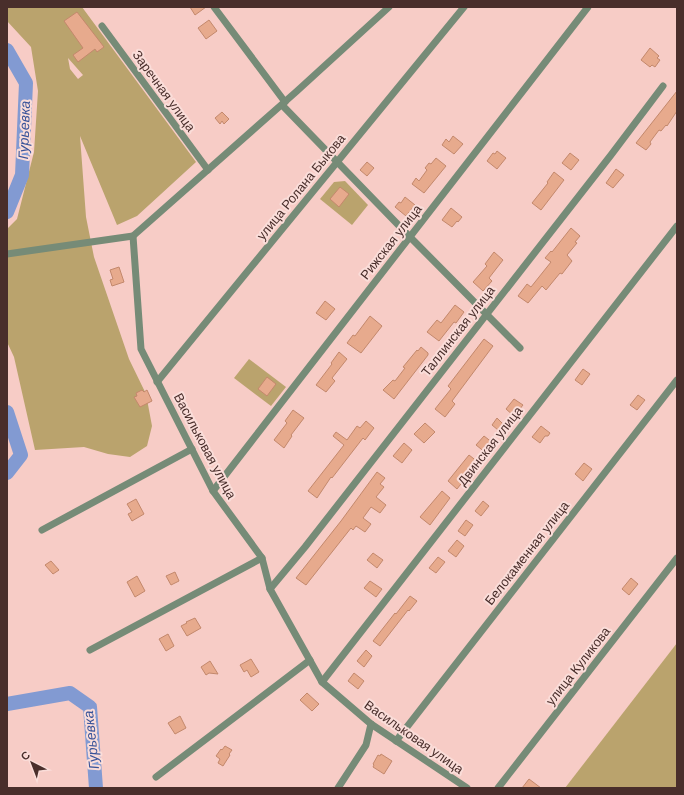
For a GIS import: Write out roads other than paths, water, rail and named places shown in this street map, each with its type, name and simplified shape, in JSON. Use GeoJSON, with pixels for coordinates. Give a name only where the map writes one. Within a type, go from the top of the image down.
{"type":"FeatureCollection","features":[{"type":"Feature","properties":{"kind":"street"},"geometry":{"type":"LineString","coordinates":[[214,7],[283,103],[337,162],[520,348]]}},
{"type":"Feature","properties":{"kind":"street"},"geometry":{"type":"LineString","coordinates":[[7,254],[133,236],[389,7]]}},
{"type":"Feature","properties":{"kind":"street","name":"улица Ролана Быкова"},"geometry":{"type":"LineString","coordinates":[[157,382],[464,7]]}},
{"type":"Feature","properties":{"kind":"street","name":"Рижская улица"},"geometry":{"type":"LineString","coordinates":[[213,491],[588,7]]}},
{"type":"Feature","properties":{"kind":"street","name":"Заречная улица"},"geometry":{"type":"LineString","coordinates":[[102,26],[208,170]]}},
{"type":"Feature","properties":{"kind":"street","name":"Таллинская улица"},"geometry":{"type":"LineString","coordinates":[[270,589],[486,315],[663,86]]}},
{"type":"Feature","properties":{"kind":"street","name":"Двинская улица"},"geometry":{"type":"LineString","coordinates":[[322,682],[677,226]]}},
{"type":"Feature","properties":{"kind":"street","name":"Васильковая улица"},"geometry":{"type":"LineString","coordinates":[[133,236],[141,349],[213,491],[262,558],[270,589],[322,682],[371,724],[467,788]]}},
{"type":"Feature","properties":{"kind":"street","name":"Белокаменная улица"},"geometry":{"type":"LineString","coordinates":[[396,741],[677,380]]}},
{"type":"Feature","properties":{"kind":"street"},"geometry":{"type":"LineString","coordinates":[[42,530],[192,449]]}},
{"type":"Feature","properties":{"kind":"street"},"geometry":{"type":"LineString","coordinates":[[90,650],[262,558]]}},
{"type":"Feature","properties":{"kind":"street","name":"улица Куликова"},"geometry":{"type":"LineString","coordinates":[[498,788],[677,558]]}},
{"type":"Feature","properties":{"kind":"street"},"geometry":{"type":"LineString","coordinates":[[156,776],[310,660]]}},
{"type":"Feature","properties":{"kind":"street"},"geometry":{"type":"LineString","coordinates":[[338,788],[366,745],[371,724]]}},
{"type":"Feature","properties":{"kind":"waterway","name":"Гурьевка"},"geometry":{"type":"LineString","coordinates":[[7,50],[26,83],[22,175],[7,212]]}},
{"type":"Feature","properties":{"kind":"waterway","name":"Гурьевка"},"geometry":{"type":"LineString","coordinates":[[7,412],[21,455],[7,473]]}},
{"type":"Feature","properties":{"kind":"waterway","name":"Гурьевка"},"geometry":{"type":"LineString","coordinates":[[7,704],[70,693],[90,707],[96,788]]}}]}
